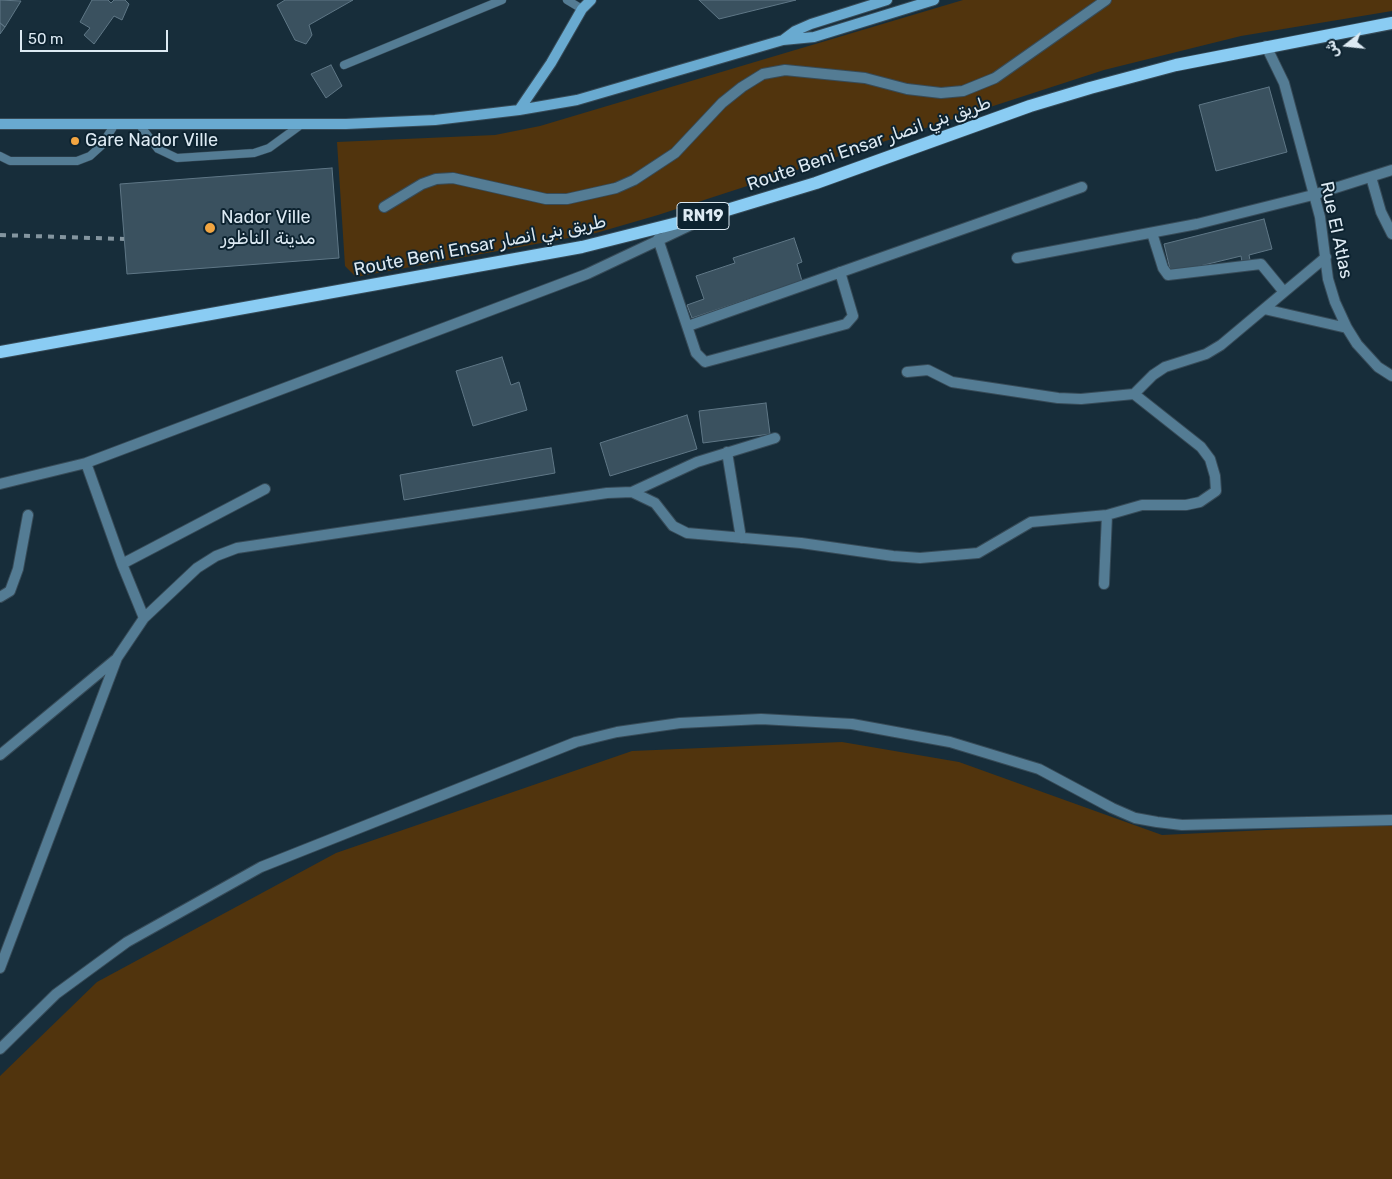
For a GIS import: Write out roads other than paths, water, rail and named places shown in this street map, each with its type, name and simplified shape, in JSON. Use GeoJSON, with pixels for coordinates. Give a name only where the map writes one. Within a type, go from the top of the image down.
{"type":"FeatureCollection","features":[{"type":"Feature","properties":{"kind":"main road"},"geometry":{"type":"LineString","coordinates":[[519,110],[552,63],[582,9],[591,0]]}},
{"type":"Feature","properties":{"kind":"main road"},"geometry":{"type":"LineString","coordinates":[[783,40],[795,31],[811,24],[887,0]]}},
{"type":"Feature","properties":{"kind":"main road"},"geometry":{"type":"LineString","coordinates":[[0,124],[302,124],[435,120],[519,110],[577,100],[783,40],[814,37],[934,0]]}},
{"type":"Feature","properties":{"kind":"main road","name":"Route Beni Ensar طريق بني انصار"},"geometry":{"type":"LineString","coordinates":[[0,352],[582,247],[717,213],[816,183],[1030,106],[1176,64],[1392,23]]}},
{"type":"Feature","properties":{"kind":"street"},"geometry":{"type":"LineString","coordinates":[[384,207],[422,184],[436,179],[453,178],[546,199],[567,199],[616,188],[634,180],[675,153],[722,102],[742,86],[763,74],[785,70],[865,78],[907,89],[941,93],[963,91],[995,78],[1106,0]]}},
{"type":"Feature","properties":{"kind":"street","name":"Rue El Atlas"},"geometry":{"type":"LineString","coordinates":[[1266,46],[1284,83],[1320,217],[1328,279],[1347,328],[1367,356],[1378,367],[1392,376]]}},
{"type":"Feature","properties":{"kind":"street"},"geometry":{"type":"LineString","coordinates":[[1017,258],[1198,224],[1313,194],[1392,170]]}},
{"type":"Feature","properties":{"kind":"street"},"geometry":{"type":"LineString","coordinates":[[1371,177],[1381,212],[1392,234]]}},
{"type":"Feature","properties":{"kind":"street"},"geometry":{"type":"LineString","coordinates":[[688,326],[1082,187]]}},
{"type":"Feature","properties":{"kind":"street"},"geometry":{"type":"LineString","coordinates":[[0,484],[86,463],[587,274],[717,213]]}},
{"type":"Feature","properties":{"kind":"street"},"geometry":{"type":"LineString","coordinates":[[1152,233],[1163,268],[1168,275],[1262,264],[1284,292]]}},
{"type":"Feature","properties":{"kind":"street"},"geometry":{"type":"LineString","coordinates":[[658,240],[696,353],[705,362],[846,324],[853,316],[840,272]]}},
{"type":"Feature","properties":{"kind":"street"},"geometry":{"type":"LineString","coordinates":[[907,372],[928,370],[952,382],[1033,396],[1081,399],[1134,394],[1152,375],[1165,367],[1206,354],[1221,345],[1326,257]]}},
{"type":"Feature","properties":{"kind":"street"},"geometry":{"type":"LineString","coordinates":[[1264,309],[1347,328]]}},
{"type":"Feature","properties":{"kind":"street"},"geometry":{"type":"LineString","coordinates":[[632,492],[654,503],[673,526],[687,533],[920,558],[978,553],[1030,522],[1107,515],[1142,505],[1186,505],[1200,502],[1216,491],[1210,459],[1201,447],[1134,394]]}},
{"type":"Feature","properties":{"kind":"street"},"geometry":{"type":"LineString","coordinates":[[0,968],[118,658],[144,618],[197,568],[216,556],[237,548],[607,493],[632,492],[697,462],[775,438]]}},
{"type":"Feature","properties":{"kind":"street"},"geometry":{"type":"LineString","coordinates":[[727,452],[741,538]]}},
{"type":"Feature","properties":{"kind":"street"},"geometry":{"type":"LineString","coordinates":[[86,463],[122,564],[144,618]]}},
{"type":"Feature","properties":{"kind":"street"},"geometry":{"type":"LineString","coordinates":[[122,564],[265,489]]}},
{"type":"Feature","properties":{"kind":"street"},"geometry":{"type":"LineString","coordinates":[[0,597],[10,591],[28,515]]}},
{"type":"Feature","properties":{"kind":"street"},"geometry":{"type":"LineString","coordinates":[[1104,584],[1107,515]]}},
{"type":"Feature","properties":{"kind":"street"},"geometry":{"type":"LineString","coordinates":[[0,755],[118,658]]}},
{"type":"Feature","properties":{"kind":"street"},"geometry":{"type":"LineString","coordinates":[[0,1049],[56,994],[127,942],[261,867],[576,742],[617,732],[680,723],[761,719],[852,724],[950,742],[1039,769],[1112,808],[1135,818],[1157,822],[1182,825],[1392,820]]}},
{"type":"Feature","properties":{"kind":"lane"},"geometry":{"type":"LineString","coordinates":[[344,66],[502,0]]}},
{"type":"Feature","properties":{"kind":"lane"},"geometry":{"type":"LineString","coordinates":[[567,0],[582,9]]}},
{"type":"Feature","properties":{"kind":"lane"},"geometry":{"type":"LineString","coordinates":[[0,156],[10,161],[77,162],[90,156],[101,146],[115,124]]}},
{"type":"Feature","properties":{"kind":"lane"},"geometry":{"type":"LineString","coordinates":[[139,124],[158,149],[176,158],[254,153],[280,140],[302,124]]}},
{"type":"Feature","properties":{"kind":"railway"},"geometry":{"type":"LineString","coordinates":[[0,235],[124,239]]}},
{"type":"Feature","properties":{"kind":"place","name":"Gare Nador Ville"},"geometry":{"type":"Point","coordinates":[75,141]}},
{"type":"Feature","properties":{"kind":"place","name":"Nador Ville مدينة الناظور"},"geometry":{"type":"Point","coordinates":[210,228]}}]}
